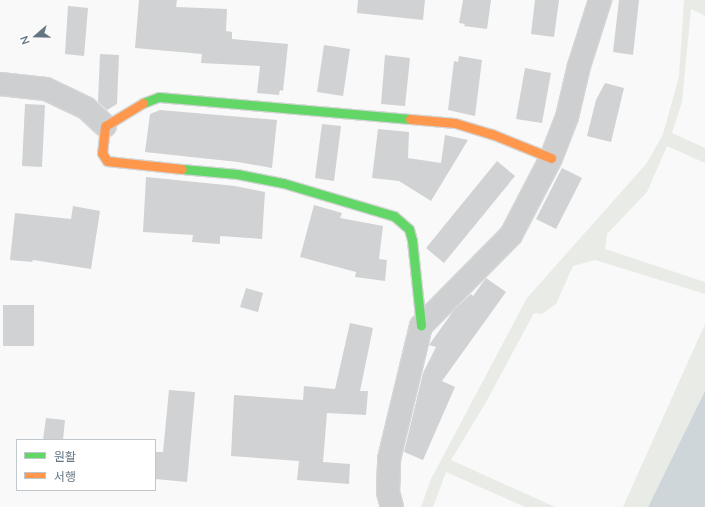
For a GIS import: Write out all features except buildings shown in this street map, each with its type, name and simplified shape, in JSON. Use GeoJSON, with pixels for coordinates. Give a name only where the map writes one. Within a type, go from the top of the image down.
{"type":"FeatureCollection","features":[{"type":"Feature","properties":{"kind":"street"},"geometry":{"type":"LineString","coordinates":[[421,326],[511,235],[551,158],[567,117],[579,66],[600,0]]}},
{"type":"Feature","properties":{"kind":"street"},"geometry":{"type":"LineString","coordinates":[[0,84],[46,88],[86,108],[105,126]]}},
{"type":"Feature","properties":{"kind":"street"},"geometry":{"type":"LineString","coordinates":[[105,126],[148,100],[160,97],[175,98],[455,123],[492,134],[551,158]]}},
{"type":"Feature","properties":{"kind":"street"},"geometry":{"type":"LineString","coordinates":[[105,126],[102,153],[107,161],[237,174],[275,181],[394,216],[410,229],[421,326],[389,459],[388,492],[392,507]]}},
{"type":"Feature","properties":{"kind":"shaded area"},"geometry":{"type":"Polygon","coordinates":[[[684,0],[705,0],[705,16],[691,9],[682,102],[672,133],[705,148],[705,163],[667,146],[647,192],[607,234],[605,249],[705,282],[705,294],[595,260],[573,266],[556,304],[542,314],[534,313],[485,404],[451,460],[555,507],[525,507],[446,472],[433,507],[421,507],[431,479],[527,298],[647,163],[663,134],[679,77],[684,0]]]}},
{"type":"Feature","properties":{"kind":"shaded area"},"geometry":{"type":"Polygon","coordinates":[[[705,324],[705,391],[648,507],[623,507],[705,324]]]}},
{"type":"Feature","properties":{"kind":"shaded area"},"geometry":{"type":"Polygon","coordinates":[[[705,391],[705,507],[648,507],[705,391]]]}},
{"type":"Feature","properties":{"kind":"traffic: fast"},"geometry":{"type":"LineString","coordinates":[[143,103],[159,97],[410,119]]}},
{"type":"Feature","properties":{"kind":"traffic: fast"},"geometry":{"type":"LineString","coordinates":[[182,169],[237,174],[283,183],[394,216],[409,229],[412,240],[421,326]]}},
{"type":"Feature","properties":{"kind":"traffic: slow"},"geometry":{"type":"LineString","coordinates":[[143,103],[105,126],[102,153],[107,161],[182,169]]}},
{"type":"Feature","properties":{"kind":"traffic: slow"},"geometry":{"type":"LineString","coordinates":[[410,119],[455,123],[492,134],[551,158]]}}]}
